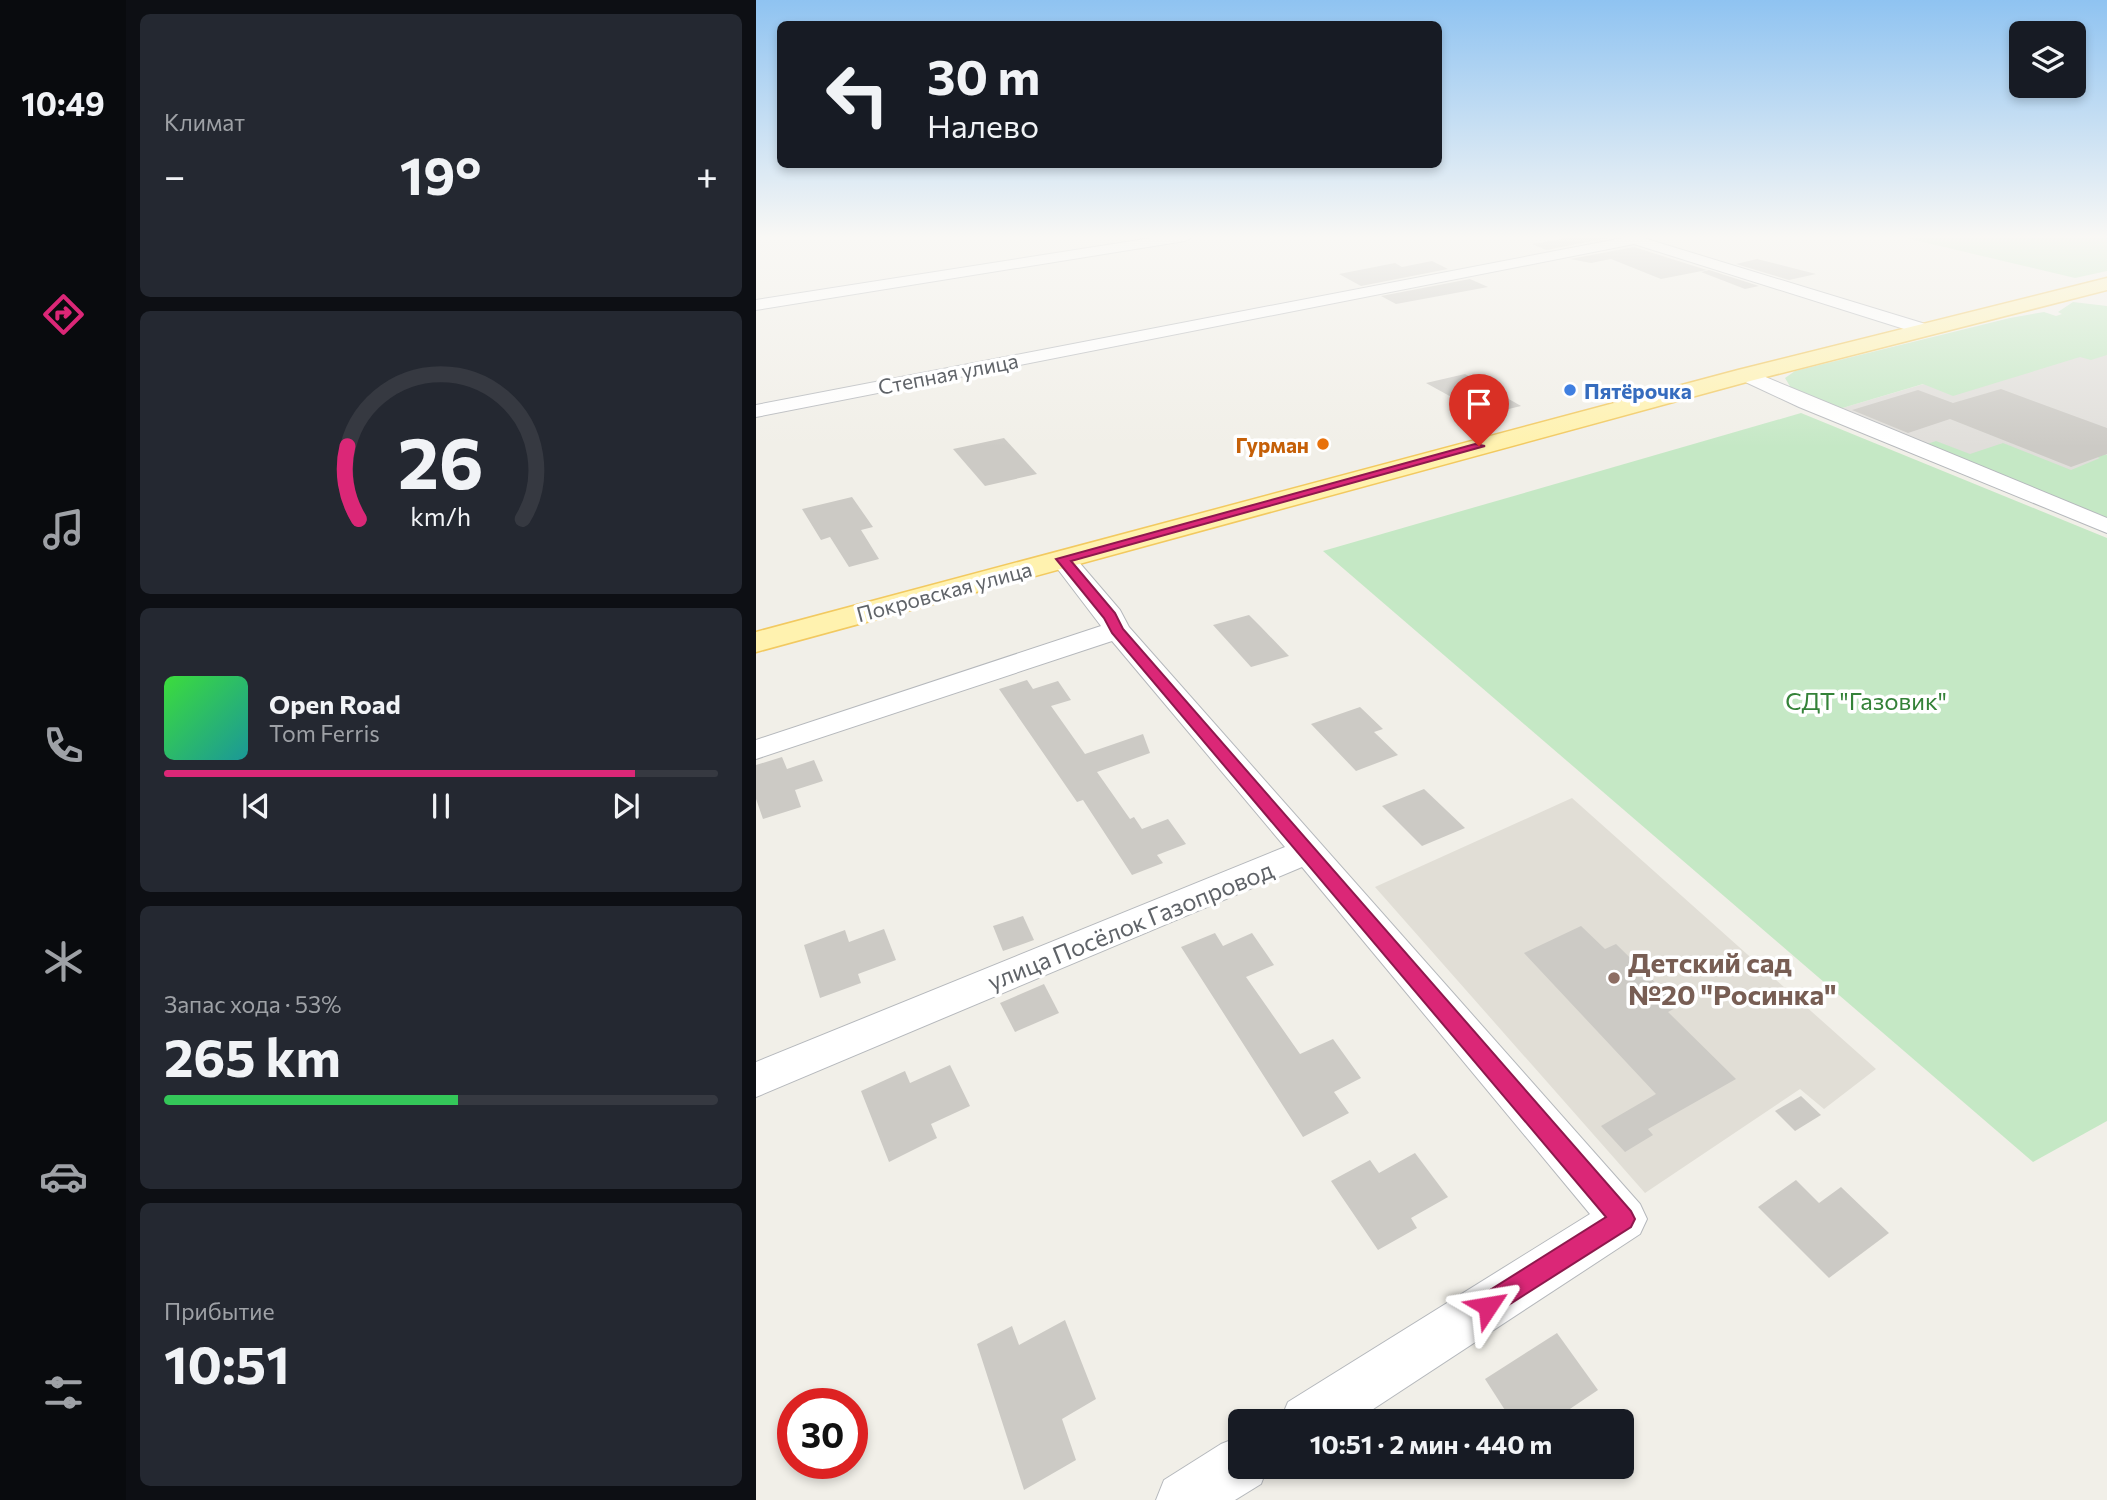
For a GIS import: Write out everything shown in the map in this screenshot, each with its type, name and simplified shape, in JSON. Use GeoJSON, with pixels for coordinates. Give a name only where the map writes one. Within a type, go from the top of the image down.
{"type":"FeatureCollection","features":[{"type":"Feature","properties":{"kind":"main road","name":"Покровская улица"},"geometry":{"type":"LineString","coordinates":[[756,642],[1746,375],[2016,307]]}},
{"type":"Feature","properties":{"kind":"street","name":"Степная улица"},"geometry":{"type":"LineString","coordinates":[[756,411],[1291,307]]}},
{"type":"Feature","properties":{"kind":"street","name":"Степная улица"},"geometry":{"type":"LineString","coordinates":[[1852,307],[1926,330]]}},
{"type":"Feature","properties":{"kind":"street"},"geometry":{"type":"LineString","coordinates":[[1746,375],[2107,526]]}},
{"type":"Feature","properties":{"kind":"street","name":"улица Посёлок Газопровод"},"geometry":{"type":"LineString","coordinates":[[756,1080],[1308,852],[1117,631],[1110,616],[1063,559]]}},
{"type":"Feature","properties":{"kind":"street"},"geometry":{"type":"LineString","coordinates":[[756,750],[1117,631]]}},
{"type":"Feature","properties":{"kind":"street"},"geometry":{"type":"LineString","coordinates":[[1308,852],[1623,1219],[1326,1409]]}},
{"type":"Feature","properties":{"kind":"street"},"geometry":{"type":"LineString","coordinates":[[1184,1500],[1228,1472]]}},
{"type":"Feature","properties":{"kind":"shaded area"},"geometry":{"type":"Polygon","coordinates":[[[2107,330],[2107,519],[1839,409],[2107,330]]]}},
{"type":"Feature","properties":{"kind":"shaded area","name":"Детский сад №20 \"Росинка\""},"geometry":{"type":"Polygon","coordinates":[[[1572,798],[1876,1069],[1824,1109],[1800,1089],[1645,1193],[1375,887],[1572,798]]]}},
{"type":"Feature","properties":{"kind":"green space"},"geometry":{"type":"Polygon","coordinates":[[[2066,307],[2107,307],[2107,355],[2091,360],[2080,357],[1953,396],[1923,384],[1839,409],[1791,388],[1785,378],[1795,371],[2010,318],[2044,312],[2056,316],[2062,314],[2058,312],[2066,307]]]}},
{"type":"Feature","properties":{"kind":"green space","name":"СДТ \"Газовик\""},"geometry":{"type":"Polygon","coordinates":[[[1801,413],[2107,538],[2107,1121],[2033,1162],[1323,551],[1801,413]]]}},
{"type":"Feature","properties":{"kind":"green space"},"geometry":{"type":"Polygon","coordinates":[[[2001,420],[2107,455],[2107,519],[1927,444],[1936,441],[1970,454],[2003,443],[2071,470],[2100,458],[2001,420]]]}},
{"type":"Feature","properties":{"kind":"building"},"geometry":{"type":"Polygon","coordinates":[[[1465,374],[1521,406],[1484,415],[1426,383],[1465,374]]]}},
{"type":"Feature","properties":{"kind":"building"},"geometry":{"type":"Polygon","coordinates":[[[2001,389],[2107,428],[2107,454],[2071,467],[1950,419],[1908,433],[1852,410],[1918,390],[1953,403],[2001,389]]]}},
{"type":"Feature","properties":{"kind":"building"},"geometry":{"type":"Polygon","coordinates":[[[1004,438],[1037,474],[985,486],[953,449],[1004,438]]]}},
{"type":"Feature","properties":{"kind":"building"},"geometry":{"type":"Polygon","coordinates":[[[852,497],[873,527],[861,530],[879,559],[849,567],[830,537],[821,540],[802,509],[852,497]]]}},
{"type":"Feature","properties":{"kind":"building"},"geometry":{"type":"Polygon","coordinates":[[[1249,615],[1289,656],[1251,667],[1213,625],[1249,615]]]}},
{"type":"Feature","properties":{"kind":"building"},"geometry":{"type":"Polygon","coordinates":[[[1027,680],[1033,689],[1058,681],[1071,700],[1051,706],[1085,754],[1143,734],[1150,753],[1097,772],[1130,819],[1134,817],[1142,829],[1168,819],[1186,844],[1157,855],[1163,863],[1132,875],[1083,800],[1077,802],[999,689],[1027,680]]]}},
{"type":"Feature","properties":{"kind":"building"},"geometry":{"type":"Polygon","coordinates":[[[1360,707],[1383,729],[1374,732],[1398,755],[1356,771],[1311,724],[1360,707]]]}},
{"type":"Feature","properties":{"kind":"building"},"geometry":{"type":"Polygon","coordinates":[[[782,757],[787,769],[814,760],[823,781],[795,790],[801,807],[763,819],[756,799],[756,765],[782,757]]]}},
{"type":"Feature","properties":{"kind":"building"},"geometry":{"type":"Polygon","coordinates":[[[1424,789],[1465,828],[1422,846],[1382,806],[1424,789]]]}},
{"type":"Feature","properties":{"kind":"building"},"geometry":{"type":"Polygon","coordinates":[[[1023,916],[1034,940],[1003,951],[993,926],[1023,916]]]}},
{"type":"Feature","properties":{"kind":"building"},"geometry":{"type":"Polygon","coordinates":[[[1581,926],[1605,949],[1616,944],[1679,1006],[1668,1012],[1736,1079],[1648,1129],[1653,1135],[1625,1152],[1601,1126],[1656,1094],[1524,953],[1581,926]]]}},
{"type":"Feature","properties":{"kind":"building"},"geometry":{"type":"Polygon","coordinates":[[[884,929],[896,960],[858,974],[861,983],[820,998],[804,945],[845,930],[849,942],[884,929]]]}},
{"type":"Feature","properties":{"kind":"building"},"geometry":{"type":"Polygon","coordinates":[[[1215,933],[1223,946],[1252,933],[1274,965],[1246,977],[1300,1054],[1333,1039],[1361,1078],[1334,1092],[1349,1113],[1303,1137],[1181,947],[1215,933]]]}},
{"type":"Feature","properties":{"kind":"building"},"geometry":{"type":"Polygon","coordinates":[[[1044,984],[1059,1013],[1015,1032],[1000,1003],[1044,984]]]}},
{"type":"Feature","properties":{"kind":"building"},"geometry":{"type":"Polygon","coordinates":[[[950,1065],[970,1106],[931,1124],[937,1138],[889,1162],[861,1091],[905,1071],[910,1083],[950,1065]]]}},
{"type":"Feature","properties":{"kind":"building"},"geometry":{"type":"Polygon","coordinates":[[[1801,1096],[1821,1115],[1795,1131],[1775,1111],[1801,1096]]]}},
{"type":"Feature","properties":{"kind":"building"},"geometry":{"type":"Polygon","coordinates":[[[1415,1153],[1448,1197],[1411,1218],[1417,1228],[1378,1250],[1331,1181],[1370,1160],[1379,1173],[1415,1153]]]}},
{"type":"Feature","properties":{"kind":"building"},"geometry":{"type":"Polygon","coordinates":[[[1796,1180],[1819,1203],[1841,1187],[1889,1233],[1829,1278],[1758,1207],[1796,1180]]]}},
{"type":"Feature","properties":{"kind":"building"},"geometry":{"type":"Polygon","coordinates":[[[1065,1320],[1096,1399],[1062,1419],[1076,1460],[1024,1490],[977,1344],[1012,1326],[1019,1345],[1065,1320]]]}},
{"type":"Feature","properties":{"kind":"building"},"geometry":{"type":"Polygon","coordinates":[[[1557,1333],[1598,1390],[1570,1409],[1504,1409],[1485,1379],[1557,1333]]]}},
{"type":"Feature","properties":{"kind":"place","name":"Пятёрочка"},"geometry":{"type":"Point","coordinates":[1570,390]}},
{"type":"Feature","properties":{"kind":"place","name":"Гурман"},"geometry":{"type":"Point","coordinates":[1323,444]}},
{"type":"Feature","properties":{"kind":"place","name":"Детский сад №20 \"Росинка\""},"geometry":{"type":"Point","coordinates":[1614,978]}},
{"type":"Feature","properties":{"kind":"route"},"geometry":{"type":"LineString","coordinates":[[1479,446],[1063,559],[1110,616],[1117,631],[1155,671],[1623,1219],[1488,1306]]}}]}
